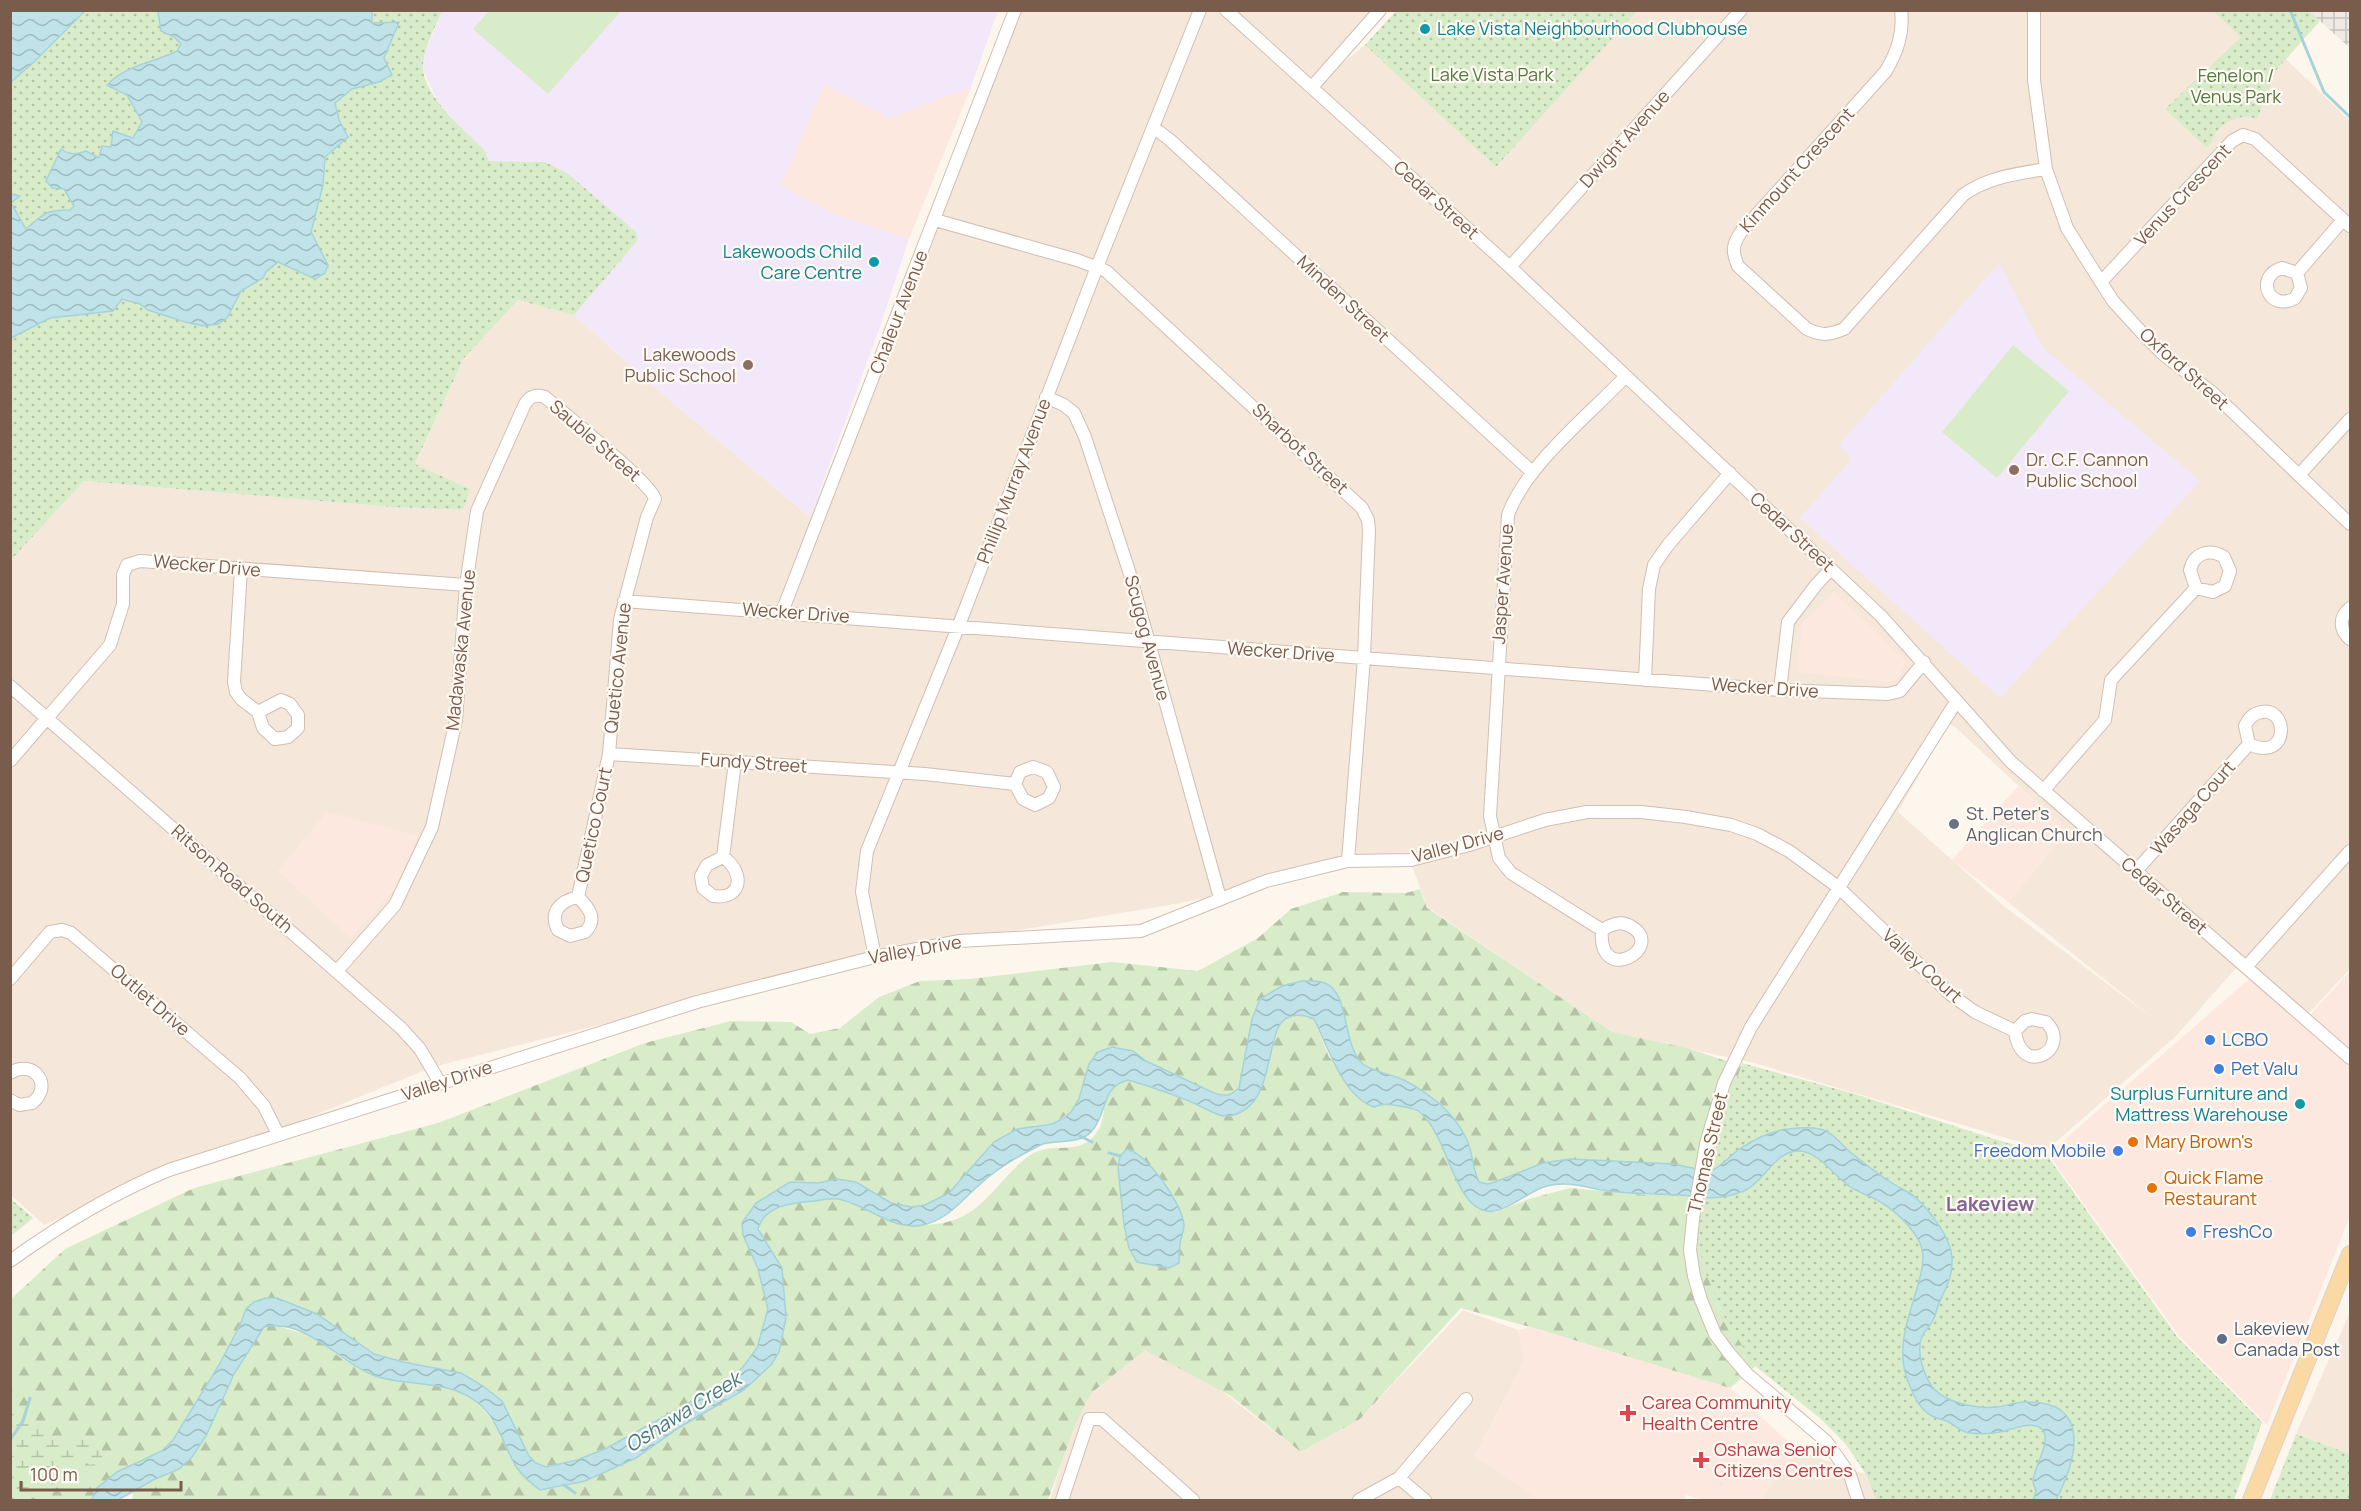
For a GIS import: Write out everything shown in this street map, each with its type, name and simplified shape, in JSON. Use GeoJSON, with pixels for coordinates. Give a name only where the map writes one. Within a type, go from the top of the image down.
{"type":"FeatureCollection","features":[{"type":"Feature","properties":{"kind":"main road"},"geometry":{"type":"LineString","coordinates":[[2251,1500],[2350,1254]]}},
{"type":"Feature","properties":{"kind":"street","name":"Chaleur Avenue"},"geometry":{"type":"LineString","coordinates":[[782,612],[1015,10]]}},
{"type":"Feature","properties":{"kind":"street","name":"Phillip Murray Avenue"},"geometry":{"type":"LineString","coordinates":[[875,957],[862,892],[867,851],[959,625],[1046,397],[1200,10]]}},
{"type":"Feature","properties":{"kind":"street","name":"Cedar Street"},"geometry":{"type":"LineString","coordinates":[[1226,10],[1510,267],[1831,568],[1924,662],[2002,753],[2350,1058]]}},
{"type":"Feature","properties":{"kind":"street"},"geometry":{"type":"LineString","coordinates":[[1312,87],[1380,10]]}},
{"type":"Feature","properties":{"kind":"street","name":"Dwight Avenue"},"geometry":{"type":"LineString","coordinates":[[1510,267],[1741,10]]}},
{"type":"Feature","properties":{"kind":"street","name":"Kinmount Crescent"},"geometry":{"type":"LineString","coordinates":[[1901,10],[1902,24],[1899,42],[1886,71],[1741,232],[1734,242],[1732,253],[1738,266],[1807,329],[1819,335],[1829,335],[1844,328],[1963,195],[1976,185],[1996,178],[2046,169]]}},
{"type":"Feature","properties":{"kind":"street","name":"Oxford Street"},"geometry":{"type":"LineString","coordinates":[[2034,10],[2034,81],[2046,169],[2067,228],[2113,301],[2163,354],[2214,394],[2350,524]]}},
{"type":"Feature","properties":{"kind":"street","name":"Minden Street"},"geometry":{"type":"LineString","coordinates":[[1153,128],[1170,140],[1532,472]]}},
{"type":"Feature","properties":{"kind":"street","name":"Venus Crescent"},"geometry":{"type":"LineString","coordinates":[[2101,282],[2232,141],[2244,135],[2255,139],[2347,223]]}},
{"type":"Feature","properties":{"kind":"street","name":"Sharbot Street"},"geometry":{"type":"LineString","coordinates":[[935,220],[1097,267],[1115,278],[1362,508],[1368,520],[1369,531],[1364,658],[1348,861]]}},
{"type":"Feature","properties":{"kind":"street"},"geometry":{"type":"LineString","coordinates":[[2297,273],[2347,223]]}},
{"type":"Feature","properties":{"kind":"street","name":"Jasper Avenue"},"geometry":{"type":"LineString","coordinates":[[1602,930],[1511,873],[1499,858],[1490,816],[1497,668],[1508,515],[1513,500],[1532,472],[1625,376]]}},
{"type":"Feature","properties":{"kind":"street","name":"Madawaska Avenue"},"geometry":{"type":"LineString","coordinates":[[337,971],[395,905],[432,827],[456,720],[466,585],[477,511],[527,401],[535,395],[545,397]]}},
{"type":"Feature","properties":{"kind":"street","name":"Sauble Street"},"geometry":{"type":"LineString","coordinates":[[545,397],[644,484]]}},
{"type":"Feature","properties":{"kind":"street","name":"Scugog Avenue"},"geometry":{"type":"LineString","coordinates":[[1046,397],[1064,405],[1079,422],[1129,571],[1220,898]]}},
{"type":"Feature","properties":{"kind":"street"},"geometry":{"type":"LineString","coordinates":[[2299,474],[2350,419]]}},
{"type":"Feature","properties":{"kind":"street"},"geometry":{"type":"LineString","coordinates":[[1644,680],[1649,589],[1654,566],[1668,545],[1730,473]]}},
{"type":"Feature","properties":{"kind":"street","name":"Quetico Avenue"},"geometry":{"type":"LineString","coordinates":[[609,753],[620,619],[647,517],[654,504],[654,494],[644,484]]}},
{"type":"Feature","properties":{"kind":"street","name":"Wecker Drive"},"geometry":{"type":"LineString","coordinates":[[46,718],[110,645],[123,604],[123,575],[127,565],[140,561],[466,585]]}},
{"type":"Feature","properties":{"kind":"street"},"geometry":{"type":"LineString","coordinates":[[1780,690],[1788,622],[1831,568]]}},
{"type":"Feature","properties":{"kind":"street"},"geometry":{"type":"LineString","coordinates":[[242,569],[234,682],[240,699],[258,712]]}},
{"type":"Feature","properties":{"kind":"street"},"geometry":{"type":"LineString","coordinates":[[2043,790],[2105,720],[2111,680],[2196,588]]}},
{"type":"Feature","properties":{"kind":"street","name":"Wecker Drive"},"geometry":{"type":"LineString","coordinates":[[624,601],[1780,690],[1888,694],[1900,692],[1924,662]]}},
{"type":"Feature","properties":{"kind":"street"},"geometry":{"type":"LineString","coordinates":[[2350,608],[2344,615],[2342,627],[2350,639]]}},
{"type":"Feature","properties":{"kind":"street","name":"Ritson Road South"},"geometry":{"type":"LineString","coordinates":[[10,686],[337,971],[410,1038],[427,1058],[440,1083]]}},
{"type":"Feature","properties":{"kind":"street","name":"Thomas Street"},"geometry":{"type":"LineString","coordinates":[[1858,1500],[1850,1475],[1839,1456],[1826,1441],[1747,1374],[1715,1334],[1694,1276],[1690,1250],[1693,1219],[1706,1144],[1724,1083],[1751,1027],[1956,702]]}},
{"type":"Feature","properties":{"kind":"street"},"geometry":{"type":"LineString","coordinates":[[10,761],[46,718]]}},
{"type":"Feature","properties":{"kind":"street","name":"Wasaga Court"},"geometry":{"type":"LineString","coordinates":[[2136,871],[2249,744]]}},
{"type":"Feature","properties":{"kind":"street","name":"Fundy Street"},"geometry":{"type":"LineString","coordinates":[[609,753],[1015,783]]}},
{"type":"Feature","properties":{"kind":"street","name":"Quetico Court"},"geometry":{"type":"LineString","coordinates":[[578,897],[609,753]]}},
{"type":"Feature","properties":{"kind":"street"},"geometry":{"type":"LineString","coordinates":[[723,856],[735,762]]}},
{"type":"Feature","properties":{"kind":"street","name":"Valley Drive"},"geometry":{"type":"LineString","coordinates":[[10,1262],[72,1218],[138,1183],[169,1170],[697,1002],[875,957],[960,941],[1141,931],[1266,881],[1348,861],[1411,860],[1469,845],[1545,820],[1587,812],[1641,812],[1731,825],[1757,834],[1789,851],[1839,887]]}},
{"type":"Feature","properties":{"kind":"street"},"geometry":{"type":"LineString","coordinates":[[2246,967],[2350,851]]}},
{"type":"Feature","properties":{"kind":"street","name":"Valley Court"},"geometry":{"type":"LineString","coordinates":[[1839,887],[1950,994],[1975,1012],[2015,1031]]}},
{"type":"Feature","properties":{"kind":"street","name":"Outlet Drive"},"geometry":{"type":"LineString","coordinates":[[10,979],[50,932],[62,930],[71,933],[240,1078],[264,1107],[278,1134]]}},
{"type":"Feature","properties":{"kind":"street"},"geometry":{"type":"LineString","coordinates":[[10,1073],[18,1069],[30,1070],[41,1080],[42,1086],[41,1094],[32,1103],[19,1105],[10,1100]]}},
{"type":"Feature","properties":{"kind":"street"},"geometry":{"type":"LineString","coordinates":[[1359,1500],[1400,1478],[1466,1399]]}},
{"type":"Feature","properties":{"kind":"street"},"geometry":{"type":"LineString","coordinates":[[1062,1500],[1089,1419],[1102,1419],[1193,1500]]}},
{"type":"Feature","properties":{"kind":"street"},"geometry":{"type":"LineString","coordinates":[[1400,1478],[1425,1500]]}},
{"type":"Feature","properties":{"kind":"shaded area"},"geometry":{"type":"Polygon","coordinates":[[[442,11],[998,11],[971,87],[889,118],[824,84],[781,185],[831,213],[909,239],[880,327],[810,517],[673,403],[574,315],[638,240],[545,162],[489,161],[437,100],[423,70],[425,53],[442,11]]]}},
{"type":"Feature","properties":{"kind":"shaded area"},"geometry":{"type":"Polygon","coordinates":[[[1016,11],[1380,11],[1316,84],[1365,45],[1496,167],[1637,11],[2227,11],[2291,64],[2350,121],[2350,969],[2306,1016],[2236,968],[2176,1036],[2047,1150],[1754,1063],[1612,1032],[1427,907],[1408,854],[1175,904],[888,952],[433,1067],[44,1225],[11,1195],[11,560],[84,481],[393,507],[463,510],[470,489],[415,465],[464,358],[518,300],[574,315],[673,403],[810,517],[1016,11]],[[1948,724],[1898,812],[2005,907],[2154,1019],[2008,902],[2067,831],[1955,727],[1948,724]]]}},
{"type":"Feature","properties":{"kind":"shaded area"},"geometry":{"type":"Polygon","coordinates":[[[2309,11],[2350,11],[2350,48],[2320,21],[2309,11]]]}},
{"type":"Feature","properties":{"kind":"shaded area"},"geometry":{"type":"Polygon","coordinates":[[[824,84],[889,118],[971,87],[909,239],[831,213],[781,185],[824,84]]]}},
{"type":"Feature","properties":{"kind":"shaded area","name":"Dr. C.F. Cannon Public School"},"geometry":{"type":"Polygon","coordinates":[[[1999,263],[2043,348],[2200,481],[2000,698],[1800,518],[1852,459],[1839,445],[1999,263]]]}},
{"type":"Feature","properties":{"kind":"shaded area"},"geometry":{"type":"Polygon","coordinates":[[[1834,591],[1907,662],[1896,680],[1889,682],[1797,672],[1802,624],[1834,591]]]}},
{"type":"Feature","properties":{"kind":"shaded area"},"geometry":{"type":"Polygon","coordinates":[[[2018,786],[2068,831],[2008,902],[1952,860],[2018,786]]]}},
{"type":"Feature","properties":{"kind":"shaded area"},"geometry":{"type":"Polygon","coordinates":[[[327,812],[418,836],[394,889],[351,938],[278,871],[327,812]]]}},
{"type":"Feature","properties":{"kind":"shaded area"},"geometry":{"type":"Polygon","coordinates":[[[2350,971],[2350,1216],[2267,1425],[2179,1336],[2048,1154],[2249,979],[2303,1023],[2350,971]]]}},
{"type":"Feature","properties":{"kind":"shaded area"},"geometry":{"type":"Polygon","coordinates":[[[1463,1310],[1518,1330],[1525,1359],[1475,1456],[1540,1500],[1050,1500],[1083,1396],[1145,1332],[1301,1452],[1360,1419],[1463,1310]]]}},
{"type":"Feature","properties":{"kind":"shaded area"},"geometry":{"type":"Polygon","coordinates":[[[2350,1312],[2350,1454],[2296,1434],[2350,1312]]]}},
{"type":"Feature","properties":{"kind":"shaded area"},"geometry":{"type":"Polygon","coordinates":[[[1530,1327],[1730,1388],[1797,1450],[1760,1500],[1705,1500],[1686,1495],[1683,1500],[1540,1500],[1475,1456],[1525,1359],[1518,1330],[1530,1327]]]}},
{"type":"Feature","properties":{"kind":"shaded area"},"geometry":{"type":"Polygon","coordinates":[[[1797,1450],[1938,1500],[1760,1500],[1797,1450]]]}},
{"type":"Feature","properties":{"kind":"green space"},"geometry":{"type":"Polygon","coordinates":[[[490,10],[621,11],[548,94],[473,29],[490,10]]]}},
{"type":"Feature","properties":{"kind":"green space"},"geometry":{"type":"Polygon","coordinates":[[[85,11],[442,11],[425,54],[423,69],[425,80],[438,102],[485,151],[489,161],[545,162],[567,173],[636,232],[638,240],[574,315],[518,300],[464,358],[415,464],[470,489],[463,510],[393,507],[84,481],[11,560],[11,82],[85,11]]]}},
{"type":"Feature","properties":{"kind":"green space","name":"Lake Vista Park"},"geometry":{"type":"Polygon","coordinates":[[[1396,11],[1637,11],[1496,167],[1365,45],[1396,11]]]}},
{"type":"Feature","properties":{"kind":"green space","name":"Fenelon / Venus Park"},"geometry":{"type":"Polygon","coordinates":[[[2213,11],[2309,11],[2320,21],[2277,69],[2257,119],[2241,117],[2226,123],[2217,131],[2207,148],[2165,109],[2241,37],[2213,11]]]}},
{"type":"Feature","properties":{"kind":"green space"},"geometry":{"type":"Polygon","coordinates":[[[2013,345],[2069,391],[1997,478],[1942,432],[2013,345]]]}},
{"type":"Feature","properties":{"kind":"green space"},"geometry":{"type":"Polygon","coordinates":[[[1420,889],[1427,908],[1612,1032],[1687,1048],[1759,1072],[2046,1154],[2178,1338],[2262,1422],[2235,1490],[1710,1172],[1674,1164],[1570,1159],[1543,1163],[1488,1184],[1478,1182],[1456,1124],[1447,1110],[1424,1091],[1404,1080],[1364,1066],[1355,1054],[1334,989],[1252,1019],[1239,1088],[1228,1095],[1214,1093],[1146,1061],[1133,1051],[1098,1052],[1089,1064],[1079,1099],[1071,1112],[1052,1124],[1035,1125],[994,1142],[949,1193],[925,1205],[912,1207],[891,1203],[856,1183],[837,1179],[818,1183],[790,1182],[743,1235],[762,1282],[768,1309],[764,1332],[748,1361],[729,1379],[707,1394],[650,1427],[590,1455],[548,1466],[536,1462],[529,1456],[502,1401],[483,1386],[461,1373],[374,1354],[317,1314],[277,1298],[246,1309],[219,1366],[173,1440],[162,1451],[117,1472],[97,1488],[92,1500],[11,1500],[11,1299],[65,1249],[194,1188],[438,1123],[645,1043],[731,1021],[791,1022],[810,1034],[840,1028],[879,997],[920,981],[969,979],[1112,962],[1198,971],[1258,938],[1291,909],[1343,892],[1406,893],[1420,889]]]}},
{"type":"Feature","properties":{"kind":"green space"},"geometry":{"type":"Polygon","coordinates":[[[1304,1014],[1314,1019],[1329,1057],[1374,1107],[1394,1104],[1415,1111],[1427,1119],[1485,1211],[1496,1212],[1529,1199],[1570,1188],[1646,1195],[1679,1195],[1705,1199],[1799,1151],[1876,1500],[1857,1459],[1843,1441],[1810,1409],[1756,1366],[1730,1388],[1461,1308],[1360,1419],[1301,1452],[1231,1396],[1145,1350],[1091,1393],[1075,1425],[1048,1500],[132,1500],[133,1492],[179,1469],[192,1457],[206,1436],[234,1374],[264,1327],[273,1325],[313,1336],[341,1358],[403,1382],[439,1386],[459,1392],[478,1402],[495,1425],[518,1469],[540,1490],[565,1486],[601,1474],[648,1451],[682,1426],[735,1395],[759,1376],[779,1352],[759,1227],[767,1213],[786,1205],[834,1199],[843,1200],[886,1220],[900,1223],[930,1225],[952,1221],[976,1207],[1026,1158],[1043,1150],[1076,1147],[1090,1140],[1101,1123],[1109,1092],[1122,1081],[1132,1081],[1155,1088],[1221,1116],[1248,1103],[1260,1090],[1282,1022],[1289,1017],[1304,1014]]]}},
{"type":"Feature","properties":{"kind":"green space"},"geometry":{"type":"Polygon","coordinates":[[[1742,1063],[1855,1094],[2047,1156],[2178,1338],[2262,1422],[2234,1500],[1876,1500],[1870,1480],[1845,1443],[1821,1419],[1755,1366],[1726,1320],[1703,1267],[1698,1232],[1716,1144],[1742,1063]]]}},
{"type":"Feature","properties":{"kind":"green space"},"geometry":{"type":"Polygon","coordinates":[[[11,1199],[33,1218],[11,1236],[11,1199]]]}},
{"type":"Feature","properties":{"kind":"green space"},"geometry":{"type":"Polygon","coordinates":[[[25,1406],[45,1431],[52,1436],[67,1441],[90,1438],[100,1443],[103,1455],[99,1463],[90,1465],[79,1459],[59,1481],[37,1492],[34,1500],[11,1500],[11,1415],[25,1406]]]}},
{"type":"Feature","properties":{"kind":"green space"},"geometry":{"type":"Polygon","coordinates":[[[2296,1434],[2350,1454],[2350,1500],[2270,1500],[2296,1434]]]}},
{"type":"Feature","properties":{"kind":"water"},"geometry":{"type":"Polygon","coordinates":[[[11,10],[85,10],[85,11],[11,82],[11,10]]]}},
{"type":"Feature","properties":{"kind":"water"},"geometry":{"type":"Polygon","coordinates":[[[158,11],[372,11],[372,23],[399,22],[384,58],[392,75],[379,82],[352,89],[335,103],[339,120],[348,137],[325,157],[323,185],[311,232],[328,265],[325,273],[315,279],[278,262],[266,272],[263,278],[241,291],[227,318],[218,324],[204,326],[185,322],[122,299],[113,311],[50,318],[11,338],[11,203],[26,229],[46,213],[70,210],[74,206],[64,189],[52,188],[46,181],[61,149],[73,154],[86,151],[99,158],[102,146],[111,147],[113,131],[133,138],[142,122],[127,95],[107,85],[114,78],[131,69],[177,51],[181,44],[174,37],[161,31],[158,11]]]}},
{"type":"Feature","properties":{"kind":"water"},"geometry":{"type":"Polygon","coordinates":[[[11,194],[20,196],[11,203],[11,194]]]}},
{"type":"Feature","properties":{"kind":"water","name":"Oshawa Creek"},"geometry":{"type":"Polygon","coordinates":[[[1302,981],[1325,983],[1339,997],[1351,1044],[1365,1066],[1414,1085],[1448,1111],[1461,1128],[1468,1143],[1479,1182],[1488,1184],[1543,1163],[1570,1159],[1674,1164],[1710,1172],[1738,1150],[1775,1131],[1812,1128],[1824,1130],[1832,1135],[1870,1167],[1915,1197],[1933,1217],[1948,1242],[1952,1258],[1950,1275],[1934,1318],[1920,1342],[1921,1361],[1931,1385],[1936,1391],[1961,1404],[1997,1407],[2024,1402],[2046,1404],[2061,1411],[2070,1421],[2074,1435],[2070,1467],[2056,1500],[2033,1500],[2036,1492],[2034,1477],[2045,1443],[2044,1432],[2040,1428],[2030,1425],[1996,1433],[1969,1433],[1932,1416],[1915,1398],[1903,1364],[1903,1345],[1906,1325],[1921,1272],[1923,1256],[1920,1243],[1904,1220],[1878,1201],[1843,1182],[1814,1155],[1799,1151],[1784,1155],[1746,1190],[1725,1197],[1622,1193],[1562,1184],[1540,1188],[1501,1209],[1486,1211],[1475,1206],[1465,1195],[1428,1121],[1418,1111],[1411,1108],[1386,1104],[1374,1107],[1363,1101],[1353,1092],[1337,1069],[1314,1019],[1299,1015],[1289,1017],[1281,1023],[1274,1039],[1260,1090],[1254,1101],[1233,1115],[1219,1115],[1181,1098],[1128,1080],[1119,1084],[1108,1095],[1096,1125],[1086,1136],[1075,1140],[1043,1144],[1021,1156],[989,1176],[947,1214],[932,1222],[912,1226],[901,1224],[848,1202],[834,1199],[781,1206],[767,1214],[758,1229],[782,1268],[786,1318],[779,1352],[771,1365],[744,1390],[680,1427],[636,1458],[585,1481],[540,1490],[517,1468],[495,1424],[477,1402],[453,1390],[375,1376],[361,1370],[308,1335],[280,1326],[264,1327],[234,1374],[206,1436],[192,1457],[179,1469],[153,1480],[118,1500],[92,1500],[97,1488],[117,1472],[162,1451],[173,1440],[219,1365],[246,1309],[254,1302],[265,1298],[277,1298],[317,1314],[374,1354],[461,1373],[483,1386],[502,1401],[529,1456],[536,1463],[546,1467],[577,1460],[605,1449],[722,1385],[743,1367],[757,1348],[768,1309],[758,1269],[743,1235],[742,1223],[756,1203],[790,1182],[818,1183],[837,1179],[856,1182],[891,1203],[912,1207],[925,1205],[949,1193],[994,1142],[1017,1129],[1052,1124],[1064,1118],[1079,1099],[1089,1064],[1098,1052],[1112,1047],[1133,1051],[1146,1061],[1214,1093],[1230,1094],[1239,1088],[1252,1019],[1260,999],[1282,986],[1302,981]]]}},
{"type":"Feature","properties":{"kind":"water"},"geometry":{"type":"Polygon","coordinates":[[[1127,1149],[1154,1170],[1171,1193],[1182,1216],[1184,1227],[1179,1263],[1169,1268],[1137,1262],[1129,1248],[1124,1225],[1118,1168],[1120,1156],[1127,1149]]]}},
{"type":"Feature","properties":{"kind":"waterway"},"geometry":{"type":"LineString","coordinates":[[2290,10],[2324,92],[2350,117]]}},
{"type":"Feature","properties":{"kind":"waterway"},"geometry":{"type":"LineString","coordinates":[[1080,1136],[1092,1142]]}},
{"type":"Feature","properties":{"kind":"waterway"},"geometry":{"type":"LineString","coordinates":[[1109,1153],[1120,1156]]}},
{"type":"Feature","properties":{"kind":"waterway"},"geometry":{"type":"LineString","coordinates":[[10,1440],[23,1421],[30,1398]]}},
{"type":"Feature","properties":{"kind":"waterway"},"geometry":{"type":"LineString","coordinates":[[564,1485],[575,1493]]}},
{"type":"Feature","properties":{"kind":"place","name":"Lake Vista Neighbourhood Clubhouse"},"geometry":{"type":"Point","coordinates":[1425,29]}},
{"type":"Feature","properties":{"kind":"place","name":"Lakewoods Child Care Centre"},"geometry":{"type":"Point","coordinates":[874,262]}},
{"type":"Feature","properties":{"kind":"place","name":"Lakewoods Public School"},"geometry":{"type":"Point","coordinates":[748,365]}},
{"type":"Feature","properties":{"kind":"place","name":"Dr. C.F. Cannon Public School"},"geometry":{"type":"Point","coordinates":[2014,470]}},
{"type":"Feature","properties":{"kind":"place","name":"St. Peter's Anglican Church"},"geometry":{"type":"Point","coordinates":[1954,824]}},
{"type":"Feature","properties":{"kind":"place","name":"LCBO"},"geometry":{"type":"Point","coordinates":[2210,1040]}},
{"type":"Feature","properties":{"kind":"place","name":"Pet Valu"},"geometry":{"type":"Point","coordinates":[2219,1069]}},
{"type":"Feature","properties":{"kind":"place","name":"Surplus Furniture and Mattress Warehouse"},"geometry":{"type":"Point","coordinates":[2300,1104]}},
{"type":"Feature","properties":{"kind":"place","name":"Mary Brown's"},"geometry":{"type":"Point","coordinates":[2133,1142]}},
{"type":"Feature","properties":{"kind":"place","name":"Freedom Mobile"},"geometry":{"type":"Point","coordinates":[2118,1151]}},
{"type":"Feature","properties":{"kind":"place","name":"Quick Flame Restaurant"},"geometry":{"type":"Point","coordinates":[2152,1188]}},
{"type":"Feature","properties":{"kind":"place","name":"FreshCo"},"geometry":{"type":"Point","coordinates":[2191,1232]}},
{"type":"Feature","properties":{"kind":"place","name":"Lakeview Canada Post"},"geometry":{"type":"Point","coordinates":[2222,1339]}},
{"type":"Feature","properties":{"kind":"place","name":"Carea Community Health Centre"},"geometry":{"type":"Point","coordinates":[1628,1413]}},
{"type":"Feature","properties":{"kind":"place","name":"Oshawa Senior Citizens Centres"},"geometry":{"type":"Point","coordinates":[1701,1460]}},
{"type":"Feature","properties":{"kind":"district","name":"Lakeview"},"geometry":{"type":"Point","coordinates":[1990,1204]}}]}
